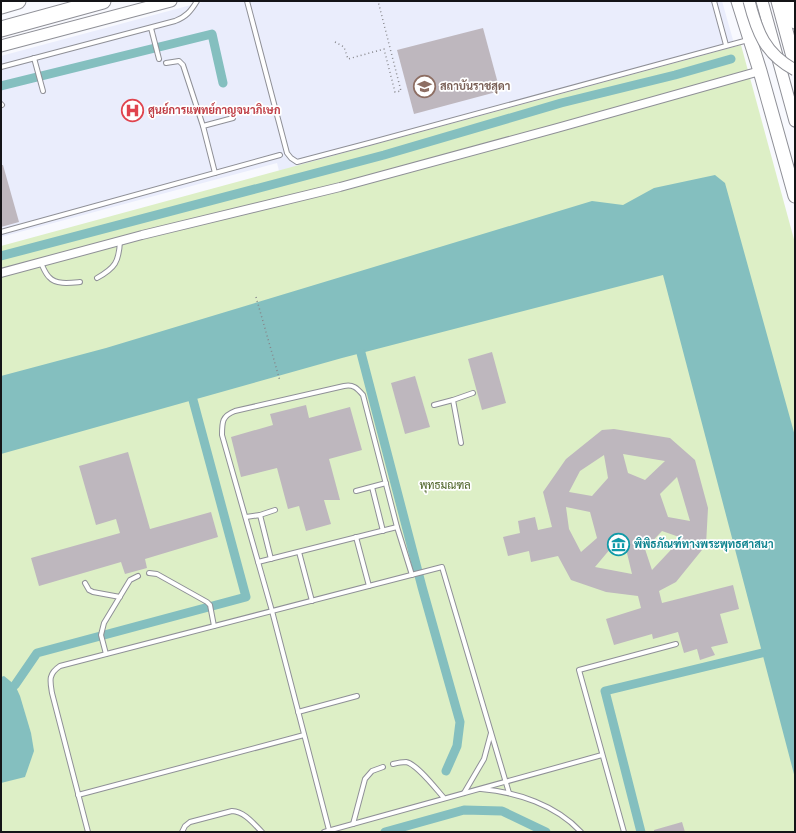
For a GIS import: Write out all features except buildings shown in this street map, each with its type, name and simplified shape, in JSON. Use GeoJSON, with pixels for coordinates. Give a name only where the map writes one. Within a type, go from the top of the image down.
{"type":"FeatureCollection","features":[{"type":"Feature","properties":{"kind":"highway"},"geometry":{"type":"LineString","coordinates":[[1,6],[18,1]]}},
{"type":"Feature","properties":{"kind":"highway"},"geometry":{"type":"LineString","coordinates":[[1,29],[104,1]]}},
{"type":"Feature","properties":{"kind":"main road"},"geometry":{"type":"LineString","coordinates":[[1,46],[171,1]]}},
{"type":"Feature","properties":{"kind":"main road"},"geometry":{"type":"LineString","coordinates":[[738,1],[760,71],[795,196]]}},
{"type":"Feature","properties":{"kind":"main road"},"geometry":{"type":"LineString","coordinates":[[748,1],[760,37],[771,53],[795,70]]}},
{"type":"Feature","properties":{"kind":"main road"},"geometry":{"type":"LineString","coordinates":[[762,1],[795,121]]}},
{"type":"Feature","properties":{"kind":"main road"},"geometry":{"type":"LineString","coordinates":[[778,1],[795,64]]}},
{"type":"Feature","properties":{"kind":"main road"},"geometry":{"type":"LineString","coordinates":[[789,1],[795,23]]}},
{"type":"Feature","properties":{"kind":"street"},"geometry":{"type":"LineString","coordinates":[[1,273],[120,241],[340,187],[760,71]]}},
{"type":"Feature","properties":{"kind":"lane"},"geometry":{"type":"LineString","coordinates":[[1,67],[151,28],[182,18],[191,11],[197,1]]}},
{"type":"Feature","properties":{"kind":"lane"},"geometry":{"type":"LineString","coordinates":[[247,1],[287,153],[293,160],[301,161],[750,39]]}},
{"type":"Feature","properties":{"kind":"lane"},"geometry":{"type":"LineString","coordinates":[[714,1],[726,45]]}},
{"type":"Feature","properties":{"kind":"lane"},"geometry":{"type":"LineString","coordinates":[[151,28],[159,57]]}},
{"type":"Feature","properties":{"kind":"lane"},"geometry":{"type":"LineString","coordinates":[[34,58],[43,91]]}},
{"type":"Feature","properties":{"kind":"lane"},"geometry":{"type":"LineString","coordinates":[[166,63],[178,61],[183,65],[203,126],[215,173]]}},
{"type":"Feature","properties":{"kind":"lane"},"geometry":{"type":"LineString","coordinates":[[203,126],[233,118]]}},
{"type":"Feature","properties":{"kind":"lane"},"geometry":{"type":"LineString","coordinates":[[1,232],[280,155]]}},
{"type":"Feature","properties":{"kind":"lane"},"geometry":{"type":"LineString","coordinates":[[97,278],[106,273],[114,265],[120,255],[120,241]]}},
{"type":"Feature","properties":{"kind":"lane"},"geometry":{"type":"LineString","coordinates":[[40,262],[49,278],[68,283],[80,282]]}},
{"type":"Feature","properties":{"kind":"lane"},"geometry":{"type":"LineString","coordinates":[[329,830],[272,611],[222,435],[223,420],[227,414],[344,386],[349,385],[355,387],[362,395],[397,527],[412,574]]}},
{"type":"Feature","properties":{"kind":"lane"},"geometry":{"type":"LineString","coordinates":[[434,405],[473,393]]}},
{"type":"Feature","properties":{"kind":"lane"},"geometry":{"type":"LineString","coordinates":[[453,400],[461,443]]}},
{"type":"Feature","properties":{"kind":"lane"},"geometry":{"type":"LineString","coordinates":[[356,491],[386,483]]}},
{"type":"Feature","properties":{"kind":"lane"},"geometry":{"type":"LineString","coordinates":[[372,486],[383,531]]}},
{"type":"Feature","properties":{"kind":"lane"},"geometry":{"type":"LineString","coordinates":[[246,517],[260,515],[275,510]]}},
{"type":"Feature","properties":{"kind":"lane"},"geometry":{"type":"LineString","coordinates":[[260,515],[271,559]]}},
{"type":"Feature","properties":{"kind":"lane"},"geometry":{"type":"LineString","coordinates":[[258,562],[397,527]]}},
{"type":"Feature","properties":{"kind":"lane"},"geometry":{"type":"LineString","coordinates":[[356,537],[369,586]]}},
{"type":"Feature","properties":{"kind":"lane"},"geometry":{"type":"LineString","coordinates":[[299,552],[312,600]]}},
{"type":"Feature","properties":{"kind":"lane"},"geometry":{"type":"LineString","coordinates":[[88,832],[52,694],[50,680],[51,674],[54,670],[60,666],[442,567],[508,793]]}},
{"type":"Feature","properties":{"kind":"lane"},"geometry":{"type":"LineString","coordinates":[[149,573],[158,574],[204,600],[210,605],[214,626]]}},
{"type":"Feature","properties":{"kind":"lane"},"geometry":{"type":"LineString","coordinates":[[106,654],[101,635],[104,623],[130,580],[138,576]]}},
{"type":"Feature","properties":{"kind":"lane"},"geometry":{"type":"LineString","coordinates":[[85,583],[89,590],[93,592],[120,597]]}},
{"type":"Feature","properties":{"kind":"lane"},"geometry":{"type":"LineString","coordinates":[[624,832],[579,670],[676,644]]}},
{"type":"Feature","properties":{"kind":"lane"},"geometry":{"type":"LineString","coordinates":[[298,712],[358,696]]}},
{"type":"Feature","properties":{"kind":"lane"},"geometry":{"type":"LineString","coordinates":[[464,792],[484,759],[491,733]]}},
{"type":"Feature","properties":{"kind":"lane"},"geometry":{"type":"LineString","coordinates":[[78,795],[304,735]]}},
{"type":"Feature","properties":{"kind":"lane"},"geometry":{"type":"LineString","coordinates":[[324,832],[602,754]]}},
{"type":"Feature","properties":{"kind":"lane"},"geometry":{"type":"LineString","coordinates":[[393,764],[405,762],[411,764],[444,798]]}},
{"type":"Feature","properties":{"kind":"lane"},"geometry":{"type":"LineString","coordinates":[[353,824],[365,779],[372,771],[383,767]]}},
{"type":"Feature","properties":{"kind":"lane"},"geometry":{"type":"LineString","coordinates":[[479,789],[519,795],[559,814],[576,826],[581,832]]}},
{"type":"Feature","properties":{"kind":"lane"},"geometry":{"type":"LineString","coordinates":[[182,832],[185,826],[190,822],[232,811],[238,811],[244,815],[262,832]]}},
{"type":"Feature","properties":{"kind":"path"},"geometry":{"type":"LineString","coordinates":[[335,42],[344,47],[348,59],[384,49],[395,92],[400,91],[378,1]]}},
{"type":"Feature","properties":{"kind":"path"},"geometry":{"type":"LineString","coordinates":[[256,297],[280,380]]}},
{"type":"Feature","properties":{"kind":"shaded area"},"geometry":{"type":"Polygon","coordinates":[[[206,1],[722,1],[735,47],[279,171],[277,163],[1,237],[1,56],[206,1]]]}},
{"type":"Feature","properties":{"kind":"green space","name":"พุทธมณฑล"},"geometry":{"type":"Polygon","coordinates":[[[741,45],[795,243],[795,832],[1,832],[1,246],[741,45]]]}},
{"type":"Feature","properties":{"kind":"water"},"geometry":{"type":"Polygon","coordinates":[[[715,175],[725,183],[795,436],[795,778],[663,275],[342,358],[1,454],[1,376],[106,348],[592,201],[623,205],[654,188],[715,175]]]}},
{"type":"Feature","properties":{"kind":"water"},"geometry":{"type":"Polygon","coordinates":[[[4,676],[15,685],[20,696],[31,733],[34,751],[25,777],[1,783],[1,677],[4,676]]]}},
{"type":"Feature","properties":{"kind":"waterway"},"geometry":{"type":"LineString","coordinates":[[1,86],[212,34],[223,83]]}},
{"type":"Feature","properties":{"kind":"waterway"},"geometry":{"type":"LineString","coordinates":[[1,256],[384,155],[561,103],[675,75],[731,59]]}},
{"type":"Feature","properties":{"kind":"waterway"},"geometry":{"type":"LineString","coordinates":[[361,353],[422,587],[460,722],[457,746],[446,771]]}},
{"type":"Feature","properties":{"kind":"waterway"},"geometry":{"type":"LineString","coordinates":[[15,685],[37,653],[246,597],[193,400]]}},
{"type":"Feature","properties":{"kind":"waterway"},"geometry":{"type":"LineString","coordinates":[[641,832],[605,691],[762,653]]}},
{"type":"Feature","properties":{"kind":"waterway"},"geometry":{"type":"LineString","coordinates":[[385,832],[464,810],[502,811],[546,832]]}},
{"type":"Feature","properties":{"kind":"place","name":"สถาบันราชสุดา"},"geometry":{"type":"Point","coordinates":[425,86]}},
{"type":"Feature","properties":{"kind":"place","name":"ศูนย์การแพทย์กาญจนาภิเษก"},"geometry":{"type":"Point","coordinates":[132,110]}},
{"type":"Feature","properties":{"kind":"place","name":"พิพิธภัณฑ์ทางพระพุทธศาสนา"},"geometry":{"type":"Point","coordinates":[619,544]}}]}
